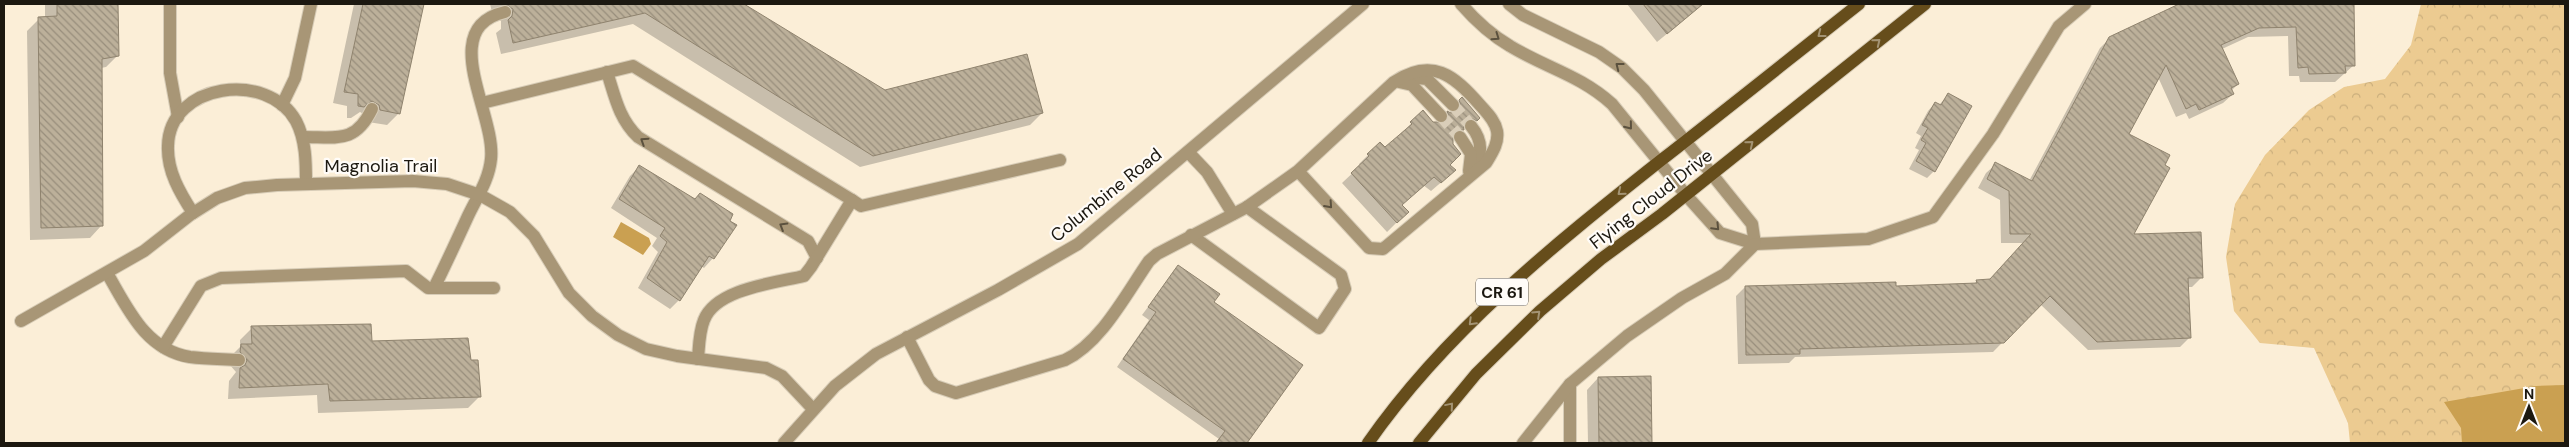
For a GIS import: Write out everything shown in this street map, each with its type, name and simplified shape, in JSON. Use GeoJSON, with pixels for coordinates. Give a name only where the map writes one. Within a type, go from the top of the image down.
{"type":"FeatureCollection","features":[{"type":"Feature","properties":{"kind":"main road","name":"Flying Cloud Drive"},"geometry":{"type":"LineString","coordinates":[[1368,443],[1386,418],[1453,341],[1507,287],[1659,162],[1859,4]]}},
{"type":"Feature","properties":{"kind":"main road","name":"Flying Cloud Drive"},"geometry":{"type":"LineString","coordinates":[[1419,443],[1476,374],[1533,317],[1601,259],[1686,195],[1926,4]]}},
{"type":"Feature","properties":{"kind":"street"},"geometry":{"type":"LineString","coordinates":[[170,4],[170,73],[178,117]]}},
{"type":"Feature","properties":{"kind":"street"},"geometry":{"type":"LineString","coordinates":[[282,105],[295,78],[311,4]]}},
{"type":"Feature","properties":{"kind":"street","name":"Columbine Road"},"geometry":{"type":"LineString","coordinates":[[784,443],[835,386],[876,354],[998,290],[1078,244],[1363,4]]}},
{"type":"Feature","properties":{"kind":"street"},"geometry":{"type":"LineString","coordinates":[[1461,4],[1490,33],[1510,47],[1586,83],[1599,92],[1612,104],[1686,195],[1720,233],[1755,244],[1868,239],[1933,217],[1993,134],[2059,26],[2085,4]]}},
{"type":"Feature","properties":{"kind":"street"},"geometry":{"type":"LineString","coordinates":[[1509,4],[1529,19],[1600,52],[1622,68],[1644,90],[1752,224],[1755,244]]}},
{"type":"Feature","properties":{"kind":"street"},"geometry":{"type":"LineString","coordinates":[[434,288],[480,195],[491,159],[482,103],[472,62],[472,38],[480,23],[494,15],[505,12]]}},
{"type":"Feature","properties":{"kind":"street"},"geometry":{"type":"LineString","coordinates":[[482,103],[633,66],[861,206],[1060,160]]}},
{"type":"Feature","properties":{"kind":"street"},"geometry":{"type":"LineString","coordinates":[[907,337],[929,380],[940,389],[956,393],[1065,360],[1081,352],[1094,339],[1149,261],[1165,249],[1247,207],[1298,170],[1394,82],[1408,73],[1419,70],[1440,72],[1458,82],[1493,120],[1497,130],[1494,150],[1486,163],[1390,245],[1375,249],[1368,248],[1360,240],[1298,170]]}},
{"type":"Feature","properties":{"kind":"street"},"geometry":{"type":"LineString","coordinates":[[608,72],[618,110],[626,125],[638,138],[808,241],[817,258]]}},
{"type":"Feature","properties":{"kind":"street"},"geometry":{"type":"LineString","coordinates":[[1394,82],[1409,77],[1427,79],[1453,105]]}},
{"type":"Feature","properties":{"kind":"street"},"geometry":{"type":"LineString","coordinates":[[1394,82],[1412,84],[1441,116]]}},
{"type":"Feature","properties":{"kind":"street"},"geometry":{"type":"LineString","coordinates":[[194,213],[182,196],[171,170],[168,146],[170,133],[178,117],[196,101],[208,94],[230,88],[251,89],[282,105],[295,119],[303,137],[306,184]]}},
{"type":"Feature","properties":{"kind":"street"},"geometry":{"type":"LineString","coordinates":[[303,137],[344,138],[357,132],[365,123],[372,109]]}},
{"type":"Feature","properties":{"kind":"street"},"geometry":{"type":"LineString","coordinates":[[1468,179],[1481,153],[1478,135],[1471,126]]}},
{"type":"Feature","properties":{"kind":"street"},"geometry":{"type":"LineString","coordinates":[[1460,137],[1471,154],[1468,179]]}},
{"type":"Feature","properties":{"kind":"street"},"geometry":{"type":"LineString","coordinates":[[1188,152],[1206,172],[1234,214]]}},
{"type":"Feature","properties":{"kind":"street","name":"Magnolia Trail"},"geometry":{"type":"LineString","coordinates":[[21,321],[144,251],[194,213],[218,198],[245,188],[413,181],[447,184],[480,195],[510,212],[534,236],[569,293],[592,316],[618,335],[646,349],[698,359],[766,368],[782,376],[813,409]]}},
{"type":"Feature","properties":{"kind":"street"},"geometry":{"type":"LineString","coordinates":[[698,359],[704,320],[714,306],[727,296],[804,276],[852,200]]}},
{"type":"Feature","properties":{"kind":"street"},"geometry":{"type":"LineString","coordinates":[[1191,235],[1320,328],[1345,289],[1341,275],[1247,207]]}},
{"type":"Feature","properties":{"kind":"street"},"geometry":{"type":"LineString","coordinates":[[1523,443],[1570,384],[1627,336],[1682,298],[1725,274],[1755,244]]}},
{"type":"Feature","properties":{"kind":"street"},"geometry":{"type":"LineString","coordinates":[[163,347],[202,286],[221,278],[406,271],[428,288],[494,288]]}},
{"type":"Feature","properties":{"kind":"street"},"geometry":{"type":"LineString","coordinates":[[107,272],[140,328],[163,347],[188,357],[239,360]]}},
{"type":"Feature","properties":{"kind":"street"},"geometry":{"type":"LineString","coordinates":[[1570,384],[1570,443]]}},
{"type":"Feature","properties":{"kind":"green space"},"geometry":{"type":"Polygon","coordinates":[[[2421,4],[2565,4],[2565,443],[2350,443],[2348,423],[2314,348],[2260,343],[2234,311],[2226,257],[2235,204],[2265,155],[2309,110],[2344,87],[2385,79],[2411,45],[2421,4]]]}},
{"type":"Feature","properties":{"kind":"shaded area"},"geometry":{"type":"Polygon","coordinates":[[[621,222],[649,238],[651,244],[643,255],[613,237],[621,222]]]}},
{"type":"Feature","properties":{"kind":"shaded area"},"geometry":{"type":"Polygon","coordinates":[[[2565,385],[2565,443],[2462,443],[2461,428],[2444,402],[2536,386],[2565,385]]]}},
{"type":"Feature","properties":{"kind":"building"},"geometry":{"type":"Polygon","coordinates":[[[57,4],[118,4],[119,56],[102,59],[103,226],[41,228],[38,17],[57,16],[57,4]]]}},
{"type":"Feature","properties":{"kind":"building"},"geometry":{"type":"Polygon","coordinates":[[[363,4],[424,4],[400,114],[380,110],[379,105],[372,101],[364,107],[358,106],[358,94],[344,92],[363,4]]]}},
{"type":"Feature","properties":{"kind":"building"},"geometry":{"type":"Polygon","coordinates":[[[504,4],[744,4],[885,90],[1027,54],[1043,113],[873,156],[645,13],[513,43],[508,20],[512,16],[513,9],[504,4]]]}},
{"type":"Feature","properties":{"kind":"building"},"geometry":{"type":"Polygon","coordinates":[[[1643,4],[1703,4],[1667,34],[1643,4]]]}},
{"type":"Feature","properties":{"kind":"building"},"geometry":{"type":"Polygon","coordinates":[[[2179,4],[2354,4],[2355,66],[2345,66],[2346,73],[2309,74],[2308,67],[2298,68],[2296,27],[2259,28],[2221,45],[2239,84],[2231,88],[2234,94],[2199,110],[2196,104],[2186,109],[2166,65],[2129,134],[2170,155],[2165,165],[2170,168],[2134,234],[2201,232],[2203,278],[2188,278],[2191,338],[2097,342],[2050,296],[2004,343],[1800,349],[1800,354],[1746,355],[1745,286],[1896,282],[1896,286],[1977,283],[1976,280],[1990,279],[2031,234],[2010,234],[2009,191],[1987,179],[1995,162],[2032,181],[2109,37],[2179,4]]]}},
{"type":"Feature","properties":{"kind":"building"},"geometry":{"type":"Polygon","coordinates":[[[1948,93],[1972,106],[1935,172],[1916,161],[1926,143],[1921,140],[1928,128],[1922,125],[1935,102],[1941,105],[1948,93]]]}},
{"type":"Feature","properties":{"kind":"building"},"geometry":{"type":"Polygon","coordinates":[[[1462,97],[1480,118],[1477,121],[1471,118],[1467,119],[1463,123],[1464,130],[1456,130],[1453,134],[1453,144],[1461,154],[1450,165],[1456,170],[1441,183],[1434,177],[1402,205],[1409,212],[1397,223],[1351,173],[1369,156],[1367,154],[1380,142],[1385,147],[1412,124],[1410,122],[1423,110],[1433,122],[1446,122],[1449,118],[1447,111],[1451,113],[1458,111],[1461,107],[1459,100],[1462,97]]]}},
{"type":"Feature","properties":{"kind":"building"},"geometry":{"type":"Polygon","coordinates":[[[639,165],[695,199],[700,193],[733,214],[730,221],[737,225],[714,259],[709,256],[680,301],[647,278],[667,242],[660,236],[665,228],[619,199],[639,165]]]}},
{"type":"Feature","properties":{"kind":"building"},"geometry":{"type":"Polygon","coordinates":[[[1178,265],[1220,294],[1214,302],[1303,365],[1247,443],[1216,443],[1225,431],[1123,359],[1156,312],[1148,307],[1178,265]]]}},
{"type":"Feature","properties":{"kind":"building"},"geometry":{"type":"Polygon","coordinates":[[[371,324],[372,341],[468,338],[471,360],[478,360],[481,397],[330,401],[328,384],[239,388],[240,368],[245,365],[247,360],[240,352],[241,344],[252,344],[251,326],[371,324]]]}},
{"type":"Feature","properties":{"kind":"building"},"geometry":{"type":"Polygon","coordinates":[[[1651,376],[1652,443],[1599,443],[1598,377],[1651,376]]]}},
{"type":"Feature","properties":{"kind":"tunnel"},"geometry":{"type":"LineString","coordinates":[[1453,105],[1471,126]]}},
{"type":"Feature","properties":{"kind":"tunnel"},"geometry":{"type":"LineString","coordinates":[[1441,116],[1460,137]]}}]}
